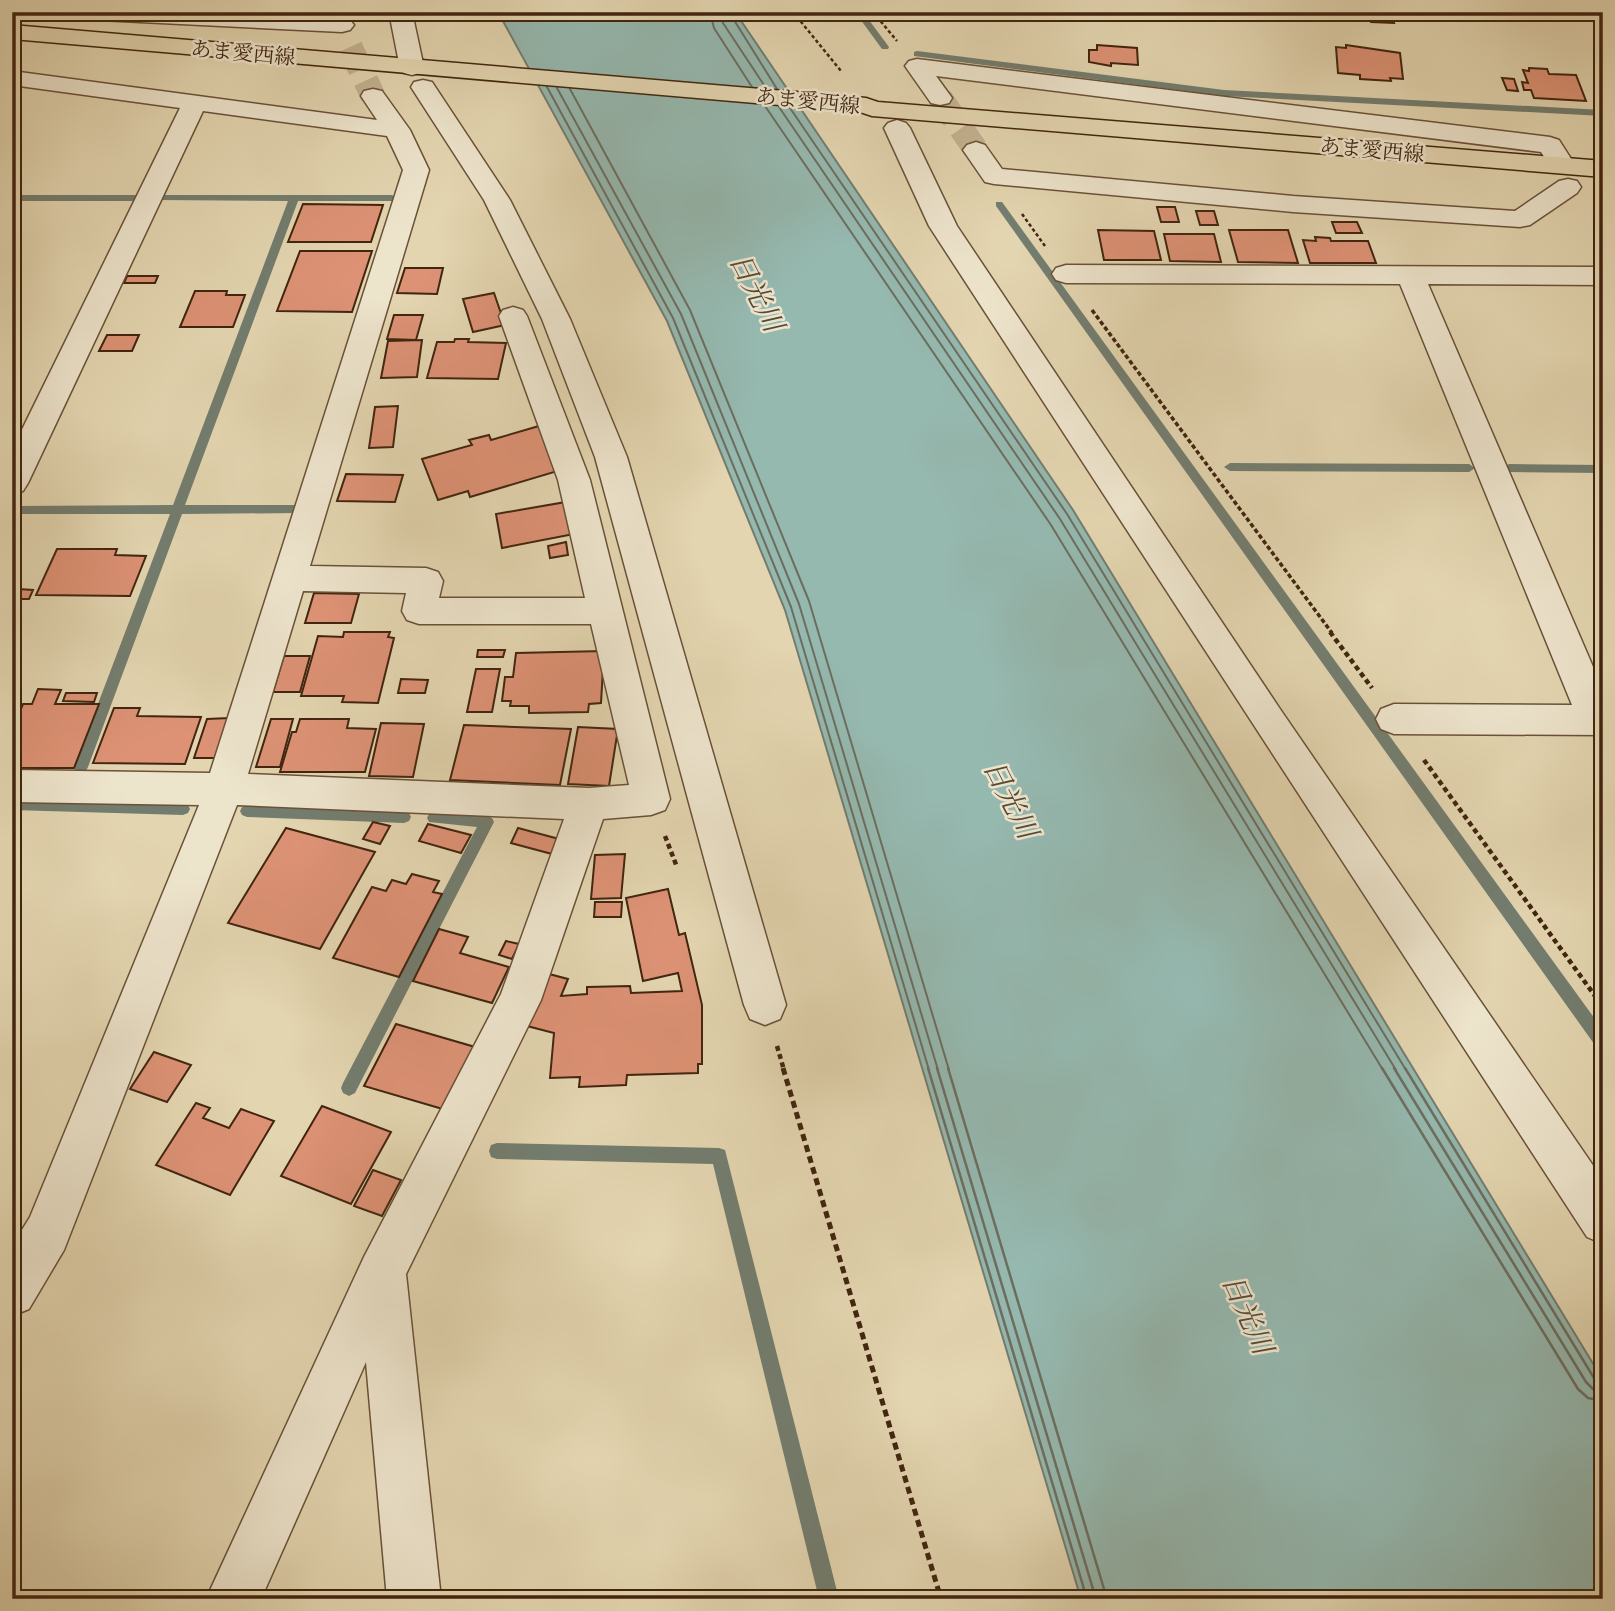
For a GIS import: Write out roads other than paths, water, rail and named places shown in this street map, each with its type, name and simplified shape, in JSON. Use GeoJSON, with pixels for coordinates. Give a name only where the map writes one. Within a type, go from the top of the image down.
{"type":"FeatureCollection","features":[{"type":"Feature","properties":{"kind":"main road","name":"あま愛西線"},"geometry":{"type":"LineString","coordinates":[[12,33],[418,77]]}},
{"type":"Feature","properties":{"kind":"main road","name":"あま愛西線"},"geometry":{"type":"LineString","coordinates":[[12,50],[418,77],[869,113],[1565,176],[1603,190]]}},
{"type":"Feature","properties":{"kind":"main road","name":"あま愛西線"},"geometry":{"type":"LineString","coordinates":[[869,113],[897,128],[1565,176],[1603,169]]}},
{"type":"Feature","properties":{"kind":"street"},"geometry":{"type":"LineString","coordinates":[[79,12],[343,28]]}},
{"type":"Feature","properties":{"kind":"street"},"geometry":{"type":"LineString","coordinates":[[400,12],[418,77],[497,200],[556,319],[611,457],[765,1004]]}},
{"type":"Feature","properties":{"kind":"street"},"geometry":{"type":"LineString","coordinates":[[940,98],[917,66],[1550,145],[1565,176],[1520,219],[1293,204],[994,176],[976,150]]}},
{"type":"Feature","properties":{"kind":"street"},"geometry":{"type":"LineString","coordinates":[[12,78],[397,130]]}},
{"type":"Feature","properties":{"kind":"street"},"geometry":{"type":"LineString","coordinates":[[12,1292],[47,1233],[225,789],[416,170],[397,130],[373,96]]}},
{"type":"Feature","properties":{"kind":"street"},"geometry":{"type":"LineString","coordinates":[[12,483],[195,102]]}},
{"type":"Feature","properties":{"kind":"street"},"geometry":{"type":"LineString","coordinates":[[897,128],[943,226],[1267,719],[1603,1221]]}},
{"type":"Feature","properties":{"kind":"street"},"geometry":{"type":"LineString","coordinates":[[1066,274],[1603,276]]}},
{"type":"Feature","properties":{"kind":"street"},"geometry":{"type":"LineString","coordinates":[[1394,719],[1600,720],[1411,276]]}},
{"type":"Feature","properties":{"kind":"street"},"geometry":{"type":"LineString","coordinates":[[12,786],[225,789],[589,804],[651,799],[574,480],[513,316]]}},
{"type":"Feature","properties":{"kind":"street"},"geometry":{"type":"LineString","coordinates":[[290,578],[426,581],[419,611],[605,611]]}},
{"type":"Feature","properties":{"kind":"street"},"geometry":{"type":"LineString","coordinates":[[233,1599],[382,1272],[520,1000],[589,804]]}},
{"type":"Feature","properties":{"kind":"street"},"geometry":{"type":"LineString","coordinates":[[382,1272],[414,1599]]}},
{"type":"Feature","properties":{"kind":"water","name":"日光川"},"geometry":{"type":"Polygon","coordinates":[[[498,12],[735,12],[1073,510],[1603,1380],[1603,1599],[1081,1599],[785,610],[667,321],[498,12]]]}},
{"type":"Feature","properties":{"kind":"waterway"},"geometry":{"type":"LineString","coordinates":[[859,12],[885,47]]}},
{"type":"Feature","properties":{"kind":"waterway"},"geometry":{"type":"LineString","coordinates":[[917,54],[1224,93],[1603,113]]}},
{"type":"Feature","properties":{"kind":"waterway"},"geometry":{"type":"LineString","coordinates":[[12,198],[137,198]]}},
{"type":"Feature","properties":{"kind":"waterway"},"geometry":{"type":"LineString","coordinates":[[161,198],[294,198]]}},
{"type":"Feature","properties":{"kind":"waterway"},"geometry":{"type":"LineString","coordinates":[[177,509],[294,198]]}},
{"type":"Feature","properties":{"kind":"waterway"},"geometry":{"type":"LineString","coordinates":[[294,198],[392,198]]}},
{"type":"Feature","properties":{"kind":"waterway"},"geometry":{"type":"LineString","coordinates":[[999,204],[1603,1043]]}},
{"type":"Feature","properties":{"kind":"waterway"},"geometry":{"type":"LineString","coordinates":[[1230,467],[1469,468]]}},
{"type":"Feature","properties":{"kind":"waterway"},"geometry":{"type":"LineString","coordinates":[[1509,468],[1603,469]]}},
{"type":"Feature","properties":{"kind":"waterway"},"geometry":{"type":"LineString","coordinates":[[17,510],[177,509]]}},
{"type":"Feature","properties":{"kind":"waterway"},"geometry":{"type":"LineString","coordinates":[[81,767],[177,509]]}},
{"type":"Feature","properties":{"kind":"waterway"},"geometry":{"type":"LineString","coordinates":[[177,509],[298,509]]}},
{"type":"Feature","properties":{"kind":"waterway"},"geometry":{"type":"LineString","coordinates":[[12,804],[183,809]]}},
{"type":"Feature","properties":{"kind":"waterway"},"geometry":{"type":"LineString","coordinates":[[247,811],[404,817]]}},
{"type":"Feature","properties":{"kind":"waterway"},"geometry":{"type":"LineString","coordinates":[[349,1088],[487,822],[434,818]]}},
{"type":"Feature","properties":{"kind":"waterway"},"geometry":{"type":"LineString","coordinates":[[497,1151],[719,1156],[829,1599]]}},
{"type":"Feature","properties":{"kind":"tunnel"},"geometry":{"type":"LineString","coordinates":[[350,47],[373,96]]}},
{"type":"Feature","properties":{"kind":"tunnel"},"geometry":{"type":"LineString","coordinates":[[940,98],[976,150]]}}]}
